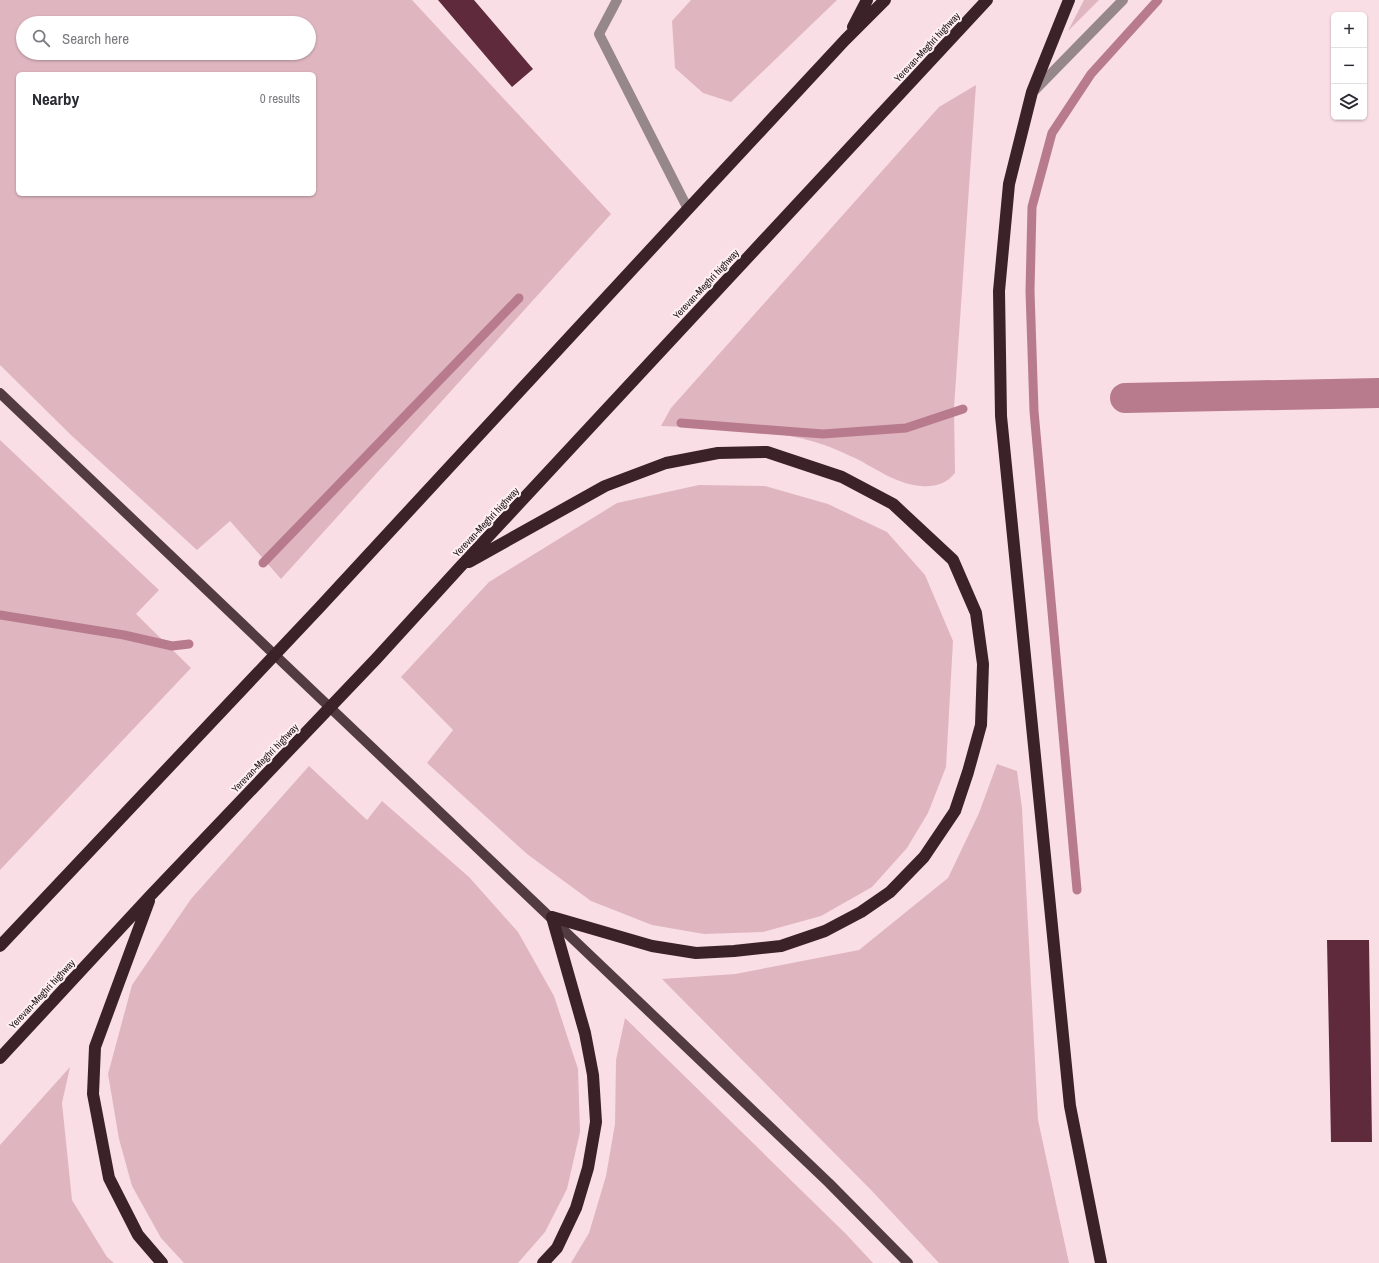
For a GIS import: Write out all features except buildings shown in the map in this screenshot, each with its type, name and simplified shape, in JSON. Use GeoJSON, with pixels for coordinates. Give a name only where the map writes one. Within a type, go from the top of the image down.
{"type":"FeatureCollection","features":[{"type":"Feature","properties":{"kind":"highway"},"geometry":{"type":"LineString","coordinates":[[846,40],[867,0]]}},
{"type":"Feature","properties":{"kind":"highway"},"geometry":{"type":"LineString","coordinates":[[0,946],[319,608],[688,209],[885,0]]}},
{"type":"Feature","properties":{"kind":"highway","name":"Yerevan-Meghri highway"},"geometry":{"type":"LineString","coordinates":[[0,1058],[151,895],[376,659],[987,0]]}},
{"type":"Feature","properties":{"kind":"highway"},"geometry":{"type":"LineString","coordinates":[[1069,0],[1032,92],[1009,184],[999,291],[1000,416],[1070,1106],[1101,1263]]}},
{"type":"Feature","properties":{"kind":"highway"},"geometry":{"type":"LineString","coordinates":[[460,567],[605,486],[666,463],[718,453],[767,452],[842,477],[893,504],[953,560],[976,613],[983,664],[981,726],[968,772],[955,812],[924,857],[890,892],[862,912],[825,931],[781,946],[696,954],[652,946],[552,917]]}},
{"type":"Feature","properties":{"kind":"highway"},"geometry":{"type":"LineString","coordinates":[[151,895],[95,1047],[93,1094],[109,1178],[138,1235],[162,1263]]}},
{"type":"Feature","properties":{"kind":"highway"},"geometry":{"type":"LineString","coordinates":[[543,1263],[557,1248],[576,1208],[588,1168],[596,1122],[593,1075],[585,1033],[552,917]]}},
{"type":"Feature","properties":{"kind":"main road"},"geometry":{"type":"LineString","coordinates":[[0,392],[829,1182],[908,1263]]}},
{"type":"Feature","properties":{"kind":"street"},"geometry":{"type":"LineString","coordinates":[[617,0],[599,34],[688,209]]}},
{"type":"Feature","properties":{"kind":"street"},"geometry":{"type":"LineString","coordinates":[[1032,92],[1124,0]]}},
{"type":"Feature","properties":{"kind":"shaded area"},"geometry":{"type":"Polygon","coordinates":[[[0,0],[412,0],[611,214],[281,579],[230,521],[197,550],[72,436],[0,365],[0,0]]]}},
{"type":"Feature","properties":{"kind":"shaded area"},"geometry":{"type":"Polygon","coordinates":[[[691,0],[837,0],[731,102],[703,93],[675,68],[672,21],[691,0]]]}},
{"type":"Feature","properties":{"kind":"shaded area"},"geometry":{"type":"Polygon","coordinates":[[[1084,0],[1099,0],[1068,31],[1084,0]]]}},
{"type":"Feature","properties":{"kind":"shaded area"},"geometry":{"type":"Polygon","coordinates":[[[976,85],[954,408],[955,473],[952,477],[936,485],[912,485],[880,472],[857,459],[831,448],[796,437],[758,431],[661,426],[671,408],[939,107],[976,85]]]}},
{"type":"Feature","properties":{"kind":"shaded area"},"geometry":{"type":"Polygon","coordinates":[[[0,440],[159,590],[136,614],[191,668],[0,870],[0,440]]]}},
{"type":"Feature","properties":{"kind":"shaded area"},"geometry":{"type":"Polygon","coordinates":[[[699,485],[765,486],[828,504],[887,532],[925,575],[953,641],[946,767],[928,813],[907,848],[872,887],[821,916],[763,932],[704,934],[652,925],[591,901],[527,854],[427,763],[453,730],[401,677],[489,582],[617,503],[699,485]]]}},
{"type":"Feature","properties":{"kind":"shaded area"},"geometry":{"type":"Polygon","coordinates":[[[997,764],[1017,771],[1022,808],[1038,1120],[1069,1263],[939,1263],[872,1191],[662,979],[735,974],[859,950],[948,878],[979,813],[997,764]]]}},
{"type":"Feature","properties":{"kind":"shaded area"},"geometry":{"type":"Polygon","coordinates":[[[309,766],[367,820],[382,801],[469,877],[518,932],[554,996],[578,1069],[580,1132],[567,1189],[545,1232],[518,1263],[184,1263],[161,1238],[132,1186],[119,1139],[108,1074],[132,985],[191,899],[309,766]]]}},
{"type":"Feature","properties":{"kind":"shaded area"},"geometry":{"type":"Polygon","coordinates":[[[625,1018],[846,1234],[873,1263],[571,1263],[589,1233],[606,1176],[615,1124],[616,1060],[625,1018]]]}},
{"type":"Feature","properties":{"kind":"shaded area"},"geometry":{"type":"Polygon","coordinates":[[[70,1067],[62,1103],[72,1200],[107,1257],[114,1263],[0,1263],[0,1145],[70,1067]]]}},
{"type":"Feature","properties":{"kind":"waterway"},"geometry":{"type":"LineString","coordinates":[[1077,890],[1034,411],[1030,291],[1032,207],[1052,133],[1091,74],[1158,0]]}},
{"type":"Feature","properties":{"kind":"waterway"},"geometry":{"type":"LineString","coordinates":[[263,563],[519,298]]}},
{"type":"Feature","properties":{"kind":"waterway"},"geometry":{"type":"LineString","coordinates":[[1125,398],[1379,393]]}},
{"type":"Feature","properties":{"kind":"waterway"},"geometry":{"type":"LineString","coordinates":[[681,423],[823,434],[906,428],[963,409]]}},
{"type":"Feature","properties":{"kind":"waterway"},"geometry":{"type":"LineString","coordinates":[[0,615],[124,635],[172,646],[189,644]]}}]}
